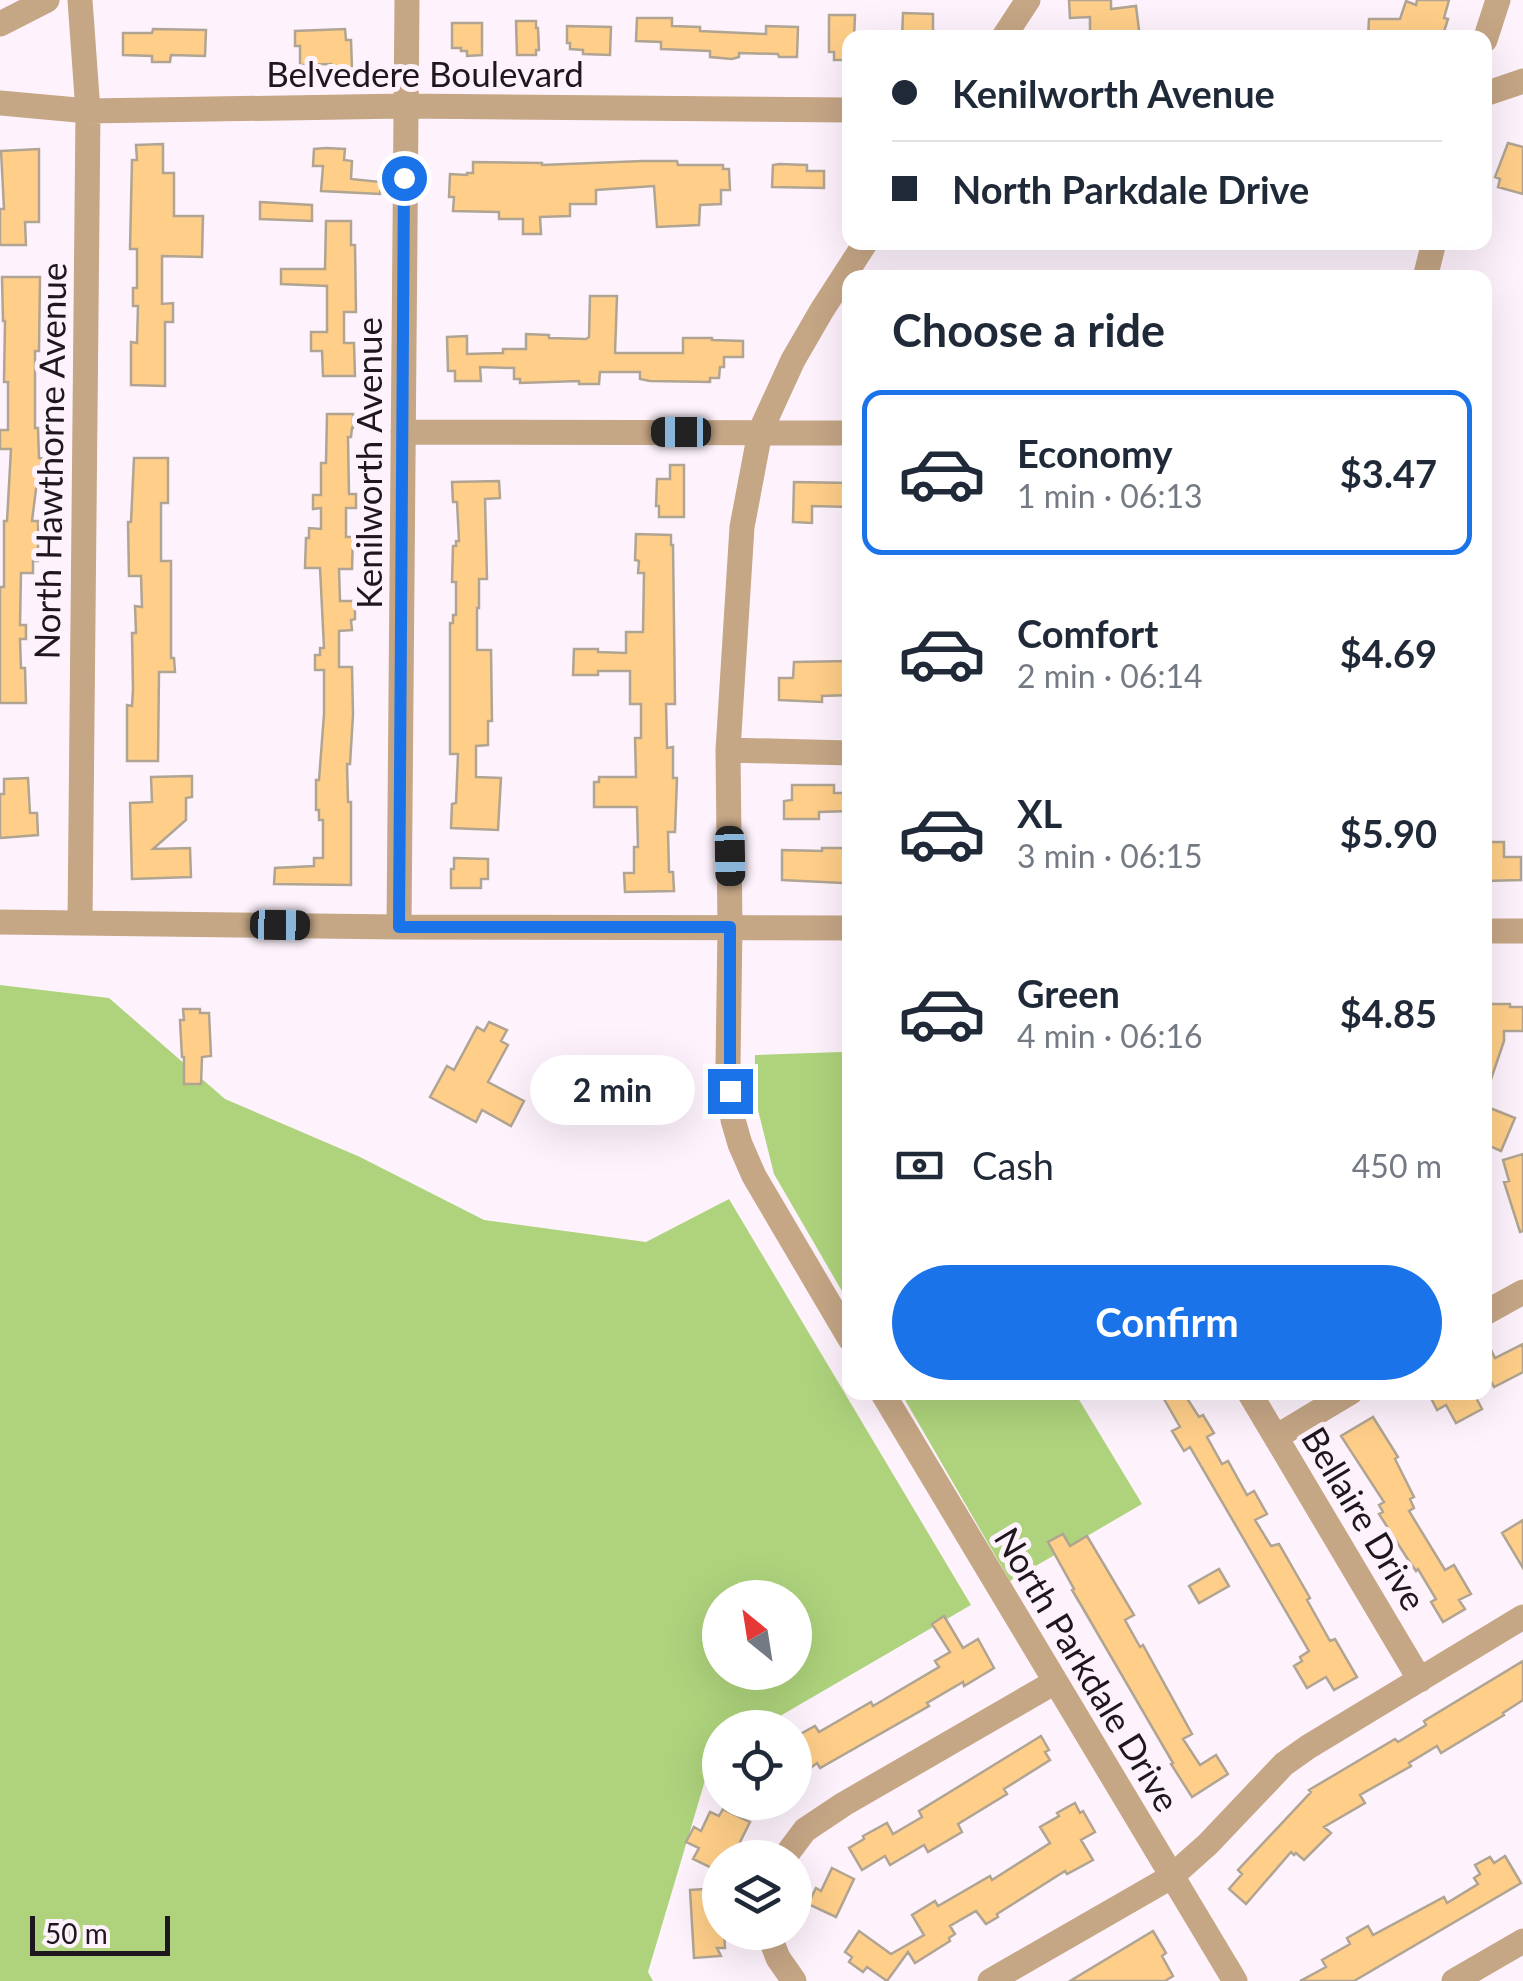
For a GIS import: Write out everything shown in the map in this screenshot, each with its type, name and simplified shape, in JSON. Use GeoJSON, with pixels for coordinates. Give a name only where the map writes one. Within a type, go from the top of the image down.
{"type":"FeatureCollection","features":[{"type":"Feature","properties":{"kind":"street"},"geometry":{"type":"LineString","coordinates":[[0,24],[46,0]]}},
{"type":"Feature","properties":{"kind":"street","name":"North Hawthorne Avenue"},"geometry":{"type":"LineString","coordinates":[[80,0],[88,111],[80,923]]}},
{"type":"Feature","properties":{"kind":"street","name":"Kenilworth Avenue"},"geometry":{"type":"LineString","coordinates":[[399,927],[407,0]]}},
{"type":"Feature","properties":{"kind":"street"},"geometry":{"type":"LineString","coordinates":[[1008,30],[1028,0]]}},
{"type":"Feature","properties":{"kind":"street"},"geometry":{"type":"LineString","coordinates":[[1488,30],[1498,0]]}},
{"type":"Feature","properties":{"kind":"street"},"geometry":{"type":"LineString","coordinates":[[1492,92],[1523,82]]}},
{"type":"Feature","properties":{"kind":"street","name":"Belvedere Boulevard"},"geometry":{"type":"LineString","coordinates":[[0,103],[88,111],[405,106],[842,110]]}},
{"type":"Feature","properties":{"kind":"street"},"geometry":{"type":"LineString","coordinates":[[842,279],[792,360],[760,432],[742,527],[728,750],[729,1077],[733,1120],[763,1192],[842,1325]]}},
{"type":"Feature","properties":{"kind":"street"},"geometry":{"type":"LineString","coordinates":[[403,432],[842,433]]}},
{"type":"Feature","properties":{"kind":"street"},"geometry":{"type":"LineString","coordinates":[[728,750],[842,752]]}},
{"type":"Feature","properties":{"kind":"street"},"geometry":{"type":"LineString","coordinates":[[0,922],[842,928]]}},
{"type":"Feature","properties":{"kind":"street"},"geometry":{"type":"LineString","coordinates":[[1492,931],[1523,931]]}},
{"type":"Feature","properties":{"kind":"street"},"geometry":{"type":"LineString","coordinates":[[1492,1300],[1523,1292]]}},
{"type":"Feature","properties":{"kind":"street","name":"North Parkdale Drive"},"geometry":{"type":"LineString","coordinates":[[887,1400],[1235,1981]]}},
{"type":"Feature","properties":{"kind":"street","name":"Bellaire Drive"},"geometry":{"type":"LineString","coordinates":[[1253,1400],[1420,1680]]}},
{"type":"Feature","properties":{"kind":"street"},"geometry":{"type":"LineString","coordinates":[[1276,1437],[1338,1400]]}},
{"type":"Feature","properties":{"kind":"street"},"geometry":{"type":"LineString","coordinates":[[990,1981],[1171,1877],[1284,1764],[1523,1617]]}},
{"type":"Feature","properties":{"kind":"street"},"geometry":{"type":"LineString","coordinates":[[798,1840],[806,1830],[844,1804],[1054,1682]]}},
{"type":"Feature","properties":{"kind":"street"},"geometry":{"type":"LineString","coordinates":[[1454,1981],[1523,1941]]}},
{"type":"Feature","properties":{"kind":"street"},"geometry":{"type":"LineString","coordinates":[[775,1950],[794,1981]]}},
{"type":"Feature","properties":{"kind":"green space"},"geometry":{"type":"Polygon","coordinates":[[[0,985],[109,998],[225,1099],[360,1157],[484,1220],[646,1242],[729,1199],[842,1389],[842,1400],[849,1400],[971,1605],[790,1710],[702,1710],[702,1791],[648,1972],[653,1981],[0,1981],[0,985]]]}},
{"type":"Feature","properties":{"kind":"green space"},"geometry":{"type":"Polygon","coordinates":[[[842,1053],[842,1291],[774,1174],[754,1094],[755,1055],[842,1053]]]}},
{"type":"Feature","properties":{"kind":"green space"},"geometry":{"type":"Polygon","coordinates":[[[905,1400],[1079,1400],[1142,1504],[1010,1581],[905,1400]]]}},
{"type":"Feature","properties":{"kind":"building"},"geometry":{"type":"Polygon","coordinates":[[[1069,0],[1111,0],[1111,9],[1136,6],[1139,30],[1090,30],[1090,17],[1070,18],[1069,0]]]}},
{"type":"Feature","properties":{"kind":"building"},"geometry":{"type":"Polygon","coordinates":[[[1417,0],[1449,0],[1445,30],[1368,30],[1369,19],[1400,19],[1406,1],[1416,5],[1417,0]]]}},
{"type":"Feature","properties":{"kind":"building"},"geometry":{"type":"Polygon","coordinates":[[[903,13],[933,14],[933,30],[902,30],[903,13]]]}},
{"type":"Feature","properties":{"kind":"building"},"geometry":{"type":"Polygon","coordinates":[[[829,15],[855,15],[854,30],[842,30],[842,60],[834,60],[834,52],[829,52],[829,15]]]}},
{"type":"Feature","properties":{"kind":"building"},"geometry":{"type":"Polygon","coordinates":[[[637,18],[672,18],[672,26],[700,27],[700,31],[766,34],[766,26],[798,27],[797,57],[739,53],[739,57],[732,59],[710,57],[710,51],[661,49],[661,42],[636,41],[637,18]]]}},
{"type":"Feature","properties":{"kind":"building"},"geometry":{"type":"Polygon","coordinates":[[[516,21],[536,21],[536,55],[517,55],[516,21]]]}},
{"type":"Feature","properties":{"kind":"building"},"geometry":{"type":"Polygon","coordinates":[[[452,23],[482,23],[482,55],[467,56],[467,51],[452,48],[452,23]]]}},
{"type":"Feature","properties":{"kind":"building"},"geometry":{"type":"Polygon","coordinates":[[[567,26],[611,27],[610,55],[583,54],[583,50],[570,49],[567,26]]]}},
{"type":"Feature","properties":{"kind":"building"},"geometry":{"type":"Polygon","coordinates":[[[153,29],[206,30],[205,56],[171,55],[170,62],[152,62],[152,56],[123,55],[123,33],[152,33],[153,29]]]}},
{"type":"Feature","properties":{"kind":"building"},"geometry":{"type":"Polygon","coordinates":[[[345,29],[346,40],[351,40],[352,68],[300,65],[295,31],[345,29]]]}},
{"type":"Feature","properties":{"kind":"building"},"geometry":{"type":"Polygon","coordinates":[[[1508,143],[1523,147],[1523,194],[1498,187],[1500,179],[1495,177],[1508,143]]]}},
{"type":"Feature","properties":{"kind":"building"},"geometry":{"type":"Polygon","coordinates":[[[163,144],[163,173],[174,173],[174,216],[203,216],[202,257],[162,256],[162,304],[173,303],[173,322],[165,322],[165,386],[131,385],[131,342],[137,343],[138,306],[133,306],[137,249],[130,249],[132,160],[137,160],[136,145],[163,144]]]}},
{"type":"Feature","properties":{"kind":"building"},"geometry":{"type":"Polygon","coordinates":[[[39,149],[39,222],[25,222],[26,245],[0,245],[0,209],[4,209],[1,151],[39,149]]]}},
{"type":"Feature","properties":{"kind":"building"},"geometry":{"type":"Polygon","coordinates":[[[314,149],[345,149],[344,160],[352,161],[351,179],[381,182],[380,194],[321,191],[323,166],[313,166],[314,149]]]}},
{"type":"Feature","properties":{"kind":"building"},"geometry":{"type":"Polygon","coordinates":[[[643,161],[723,165],[723,169],[729,169],[730,190],[721,190],[721,204],[700,205],[699,225],[657,227],[654,186],[596,190],[596,204],[570,204],[570,216],[540,217],[541,234],[523,234],[523,219],[499,219],[499,212],[453,211],[454,197],[449,197],[450,174],[473,173],[473,162],[542,165],[643,161]]]}},
{"type":"Feature","properties":{"kind":"building"},"geometry":{"type":"Polygon","coordinates":[[[773,165],[807,165],[807,171],[824,171],[824,188],[772,187],[773,165]]]}},
{"type":"Feature","properties":{"kind":"building"},"geometry":{"type":"Polygon","coordinates":[[[260,202],[312,205],[312,221],[260,219],[260,202]]]}},
{"type":"Feature","properties":{"kind":"building"},"geometry":{"type":"Polygon","coordinates":[[[326,221],[351,221],[356,312],[344,312],[344,343],[354,343],[355,376],[323,376],[322,351],[311,351],[311,332],[327,332],[327,286],[281,284],[281,269],[325,269],[326,221]]]}},
{"type":"Feature","properties":{"kind":"building"},"geometry":{"type":"Polygon","coordinates":[[[2,277],[40,277],[35,428],[39,458],[58,459],[57,474],[38,473],[32,521],[38,521],[38,561],[33,561],[33,573],[21,573],[20,625],[26,625],[26,639],[20,639],[21,668],[25,668],[26,703],[0,703],[0,587],[4,587],[4,521],[11,449],[0,449],[0,430],[8,430],[2,277]]]}},
{"type":"Feature","properties":{"kind":"building"},"geometry":{"type":"Polygon","coordinates":[[[590,296],[617,296],[615,353],[683,353],[683,338],[712,338],[743,341],[743,357],[724,357],[719,378],[710,378],[710,382],[650,381],[640,379],[640,372],[600,372],[599,384],[520,383],[520,379],[514,379],[514,368],[480,367],[481,381],[455,381],[455,371],[448,371],[447,337],[467,336],[467,354],[526,349],[526,334],[586,339],[590,296]]]}},
{"type":"Feature","properties":{"kind":"building"},"geometry":{"type":"Polygon","coordinates":[[[327,414],[353,414],[348,437],[349,494],[356,494],[356,508],[346,508],[346,537],[353,537],[352,569],[339,569],[340,601],[355,601],[352,630],[339,631],[339,667],[352,667],[353,715],[347,764],[351,885],[274,884],[275,868],[314,866],[314,858],[323,858],[323,820],[319,820],[316,810],[324,714],[324,670],[315,670],[315,655],[320,655],[320,648],[324,648],[320,568],[305,568],[309,528],[321,529],[321,508],[313,509],[313,495],[321,495],[327,414]]]}},
{"type":"Feature","properties":{"kind":"building"},"geometry":{"type":"Polygon","coordinates":[[[134,458],[168,458],[168,503],[161,503],[161,561],[171,561],[171,658],[175,672],[159,672],[158,761],[127,761],[127,705],[132,706],[133,689],[132,633],[136,633],[135,606],[142,607],[141,576],[129,576],[128,522],[134,458]]]}},
{"type":"Feature","properties":{"kind":"building"},"geometry":{"type":"Polygon","coordinates":[[[670,465],[684,465],[684,517],[659,517],[656,506],[657,479],[670,479],[670,465]]]}},
{"type":"Feature","properties":{"kind":"building"},"geometry":{"type":"Polygon","coordinates":[[[499,481],[500,498],[485,499],[487,579],[479,579],[477,608],[477,650],[491,650],[492,721],[488,721],[488,745],[476,746],[476,777],[501,778],[498,830],[451,828],[458,754],[450,754],[450,623],[456,615],[453,546],[459,541],[452,482],[499,481]]]}},
{"type":"Feature","properties":{"kind":"building"},"geometry":{"type":"Polygon","coordinates":[[[794,482],[842,483],[842,507],[812,506],[812,523],[793,522],[794,482]]]}},
{"type":"Feature","properties":{"kind":"building"},"geometry":{"type":"Polygon","coordinates":[[[636,534],[671,535],[673,545],[675,704],[666,704],[667,748],[673,747],[673,778],[677,778],[675,832],[668,832],[669,872],[673,872],[674,891],[625,892],[624,873],[634,873],[634,847],[638,847],[637,807],[594,807],[594,782],[599,782],[599,777],[636,777],[635,738],[641,738],[641,704],[630,704],[630,671],[573,675],[574,649],[626,653],[626,632],[643,632],[644,573],[638,573],[639,561],[635,560],[636,534]]]}},
{"type":"Feature","properties":{"kind":"building"},"geometry":{"type":"Polygon","coordinates":[[[842,661],[842,695],[822,696],[822,702],[779,700],[779,678],[793,678],[794,662],[842,661]]]}},
{"type":"Feature","properties":{"kind":"building"},"geometry":{"type":"Polygon","coordinates":[[[192,776],[186,820],[153,849],[190,848],[191,877],[132,879],[130,803],[152,802],[151,777],[192,776]]]}},
{"type":"Feature","properties":{"kind":"building"},"geometry":{"type":"Polygon","coordinates":[[[28,778],[30,813],[37,813],[38,835],[0,838],[4,779],[28,778]]]}},
{"type":"Feature","properties":{"kind":"building"},"geometry":{"type":"Polygon","coordinates":[[[792,785],[834,785],[834,793],[842,793],[842,811],[819,812],[819,819],[784,819],[784,801],[792,800],[792,785]]]}},
{"type":"Feature","properties":{"kind":"building"},"geometry":{"type":"Polygon","coordinates":[[[1492,842],[1504,842],[1504,857],[1521,857],[1521,880],[1492,881],[1492,842]]]}},
{"type":"Feature","properties":{"kind":"building"},"geometry":{"type":"Polygon","coordinates":[[[842,848],[842,883],[782,880],[782,850],[842,848]]]}},
{"type":"Feature","properties":{"kind":"building"},"geometry":{"type":"Polygon","coordinates":[[[454,858],[488,859],[488,879],[481,879],[481,888],[451,888],[454,858]]]}},
{"type":"Feature","properties":{"kind":"building"},"geometry":{"type":"Polygon","coordinates":[[[1492,1004],[1523,1007],[1523,1031],[1504,1031],[1492,1076],[1492,1004]]]}},
{"type":"Feature","properties":{"kind":"building"},"geometry":{"type":"Polygon","coordinates":[[[183,1009],[209,1013],[211,1056],[202,1057],[201,1084],[184,1084],[180,1020],[184,1020],[183,1009]]]}},
{"type":"Feature","properties":{"kind":"building"},"geometry":{"type":"Polygon","coordinates":[[[489,1022],[507,1030],[501,1041],[508,1045],[488,1082],[524,1101],[511,1126],[482,1110],[476,1122],[430,1097],[447,1066],[454,1070],[477,1027],[484,1031],[489,1022]]]}},
{"type":"Feature","properties":{"kind":"building"},"geometry":{"type":"Polygon","coordinates":[[[1492,1109],[1515,1118],[1501,1151],[1492,1147],[1492,1109]]]}},
{"type":"Feature","properties":{"kind":"building"},"geometry":{"type":"Polygon","coordinates":[[[1523,1154],[1520,1232],[1504,1182],[1509,1181],[1503,1160],[1523,1154]]]}},
{"type":"Feature","properties":{"kind":"building"},"geometry":{"type":"Polygon","coordinates":[[[1523,1344],[1523,1372],[1494,1387],[1492,1352],[1495,1358],[1523,1344]]]}},
{"type":"Feature","properties":{"kind":"building"},"geometry":{"type":"Polygon","coordinates":[[[1165,1400],[1188,1400],[1199,1417],[1203,1415],[1214,1433],[1207,1437],[1222,1464],[1228,1461],[1247,1495],[1254,1491],[1267,1514],[1255,1520],[1271,1546],[1279,1544],[1330,1641],[1335,1639],[1357,1677],[1334,1690],[1326,1677],[1307,1688],[1294,1666],[1309,1651],[1190,1447],[1184,1451],[1172,1431],[1180,1427],[1165,1400]]]}},
{"type":"Feature","properties":{"kind":"building"},"geometry":{"type":"Polygon","coordinates":[[[1432,1400],[1477,1400],[1482,1409],[1456,1423],[1446,1405],[1437,1410],[1432,1400]]]}},
{"type":"Feature","properties":{"kind":"building"},"geometry":{"type":"Polygon","coordinates":[[[1373,1417],[1398,1457],[1395,1459],[1414,1497],[1410,1499],[1414,1508],[1409,1511],[1445,1570],[1454,1565],[1471,1594],[1459,1600],[1465,1609],[1443,1622],[1431,1602],[1436,1599],[1379,1514],[1383,1512],[1379,1505],[1384,1502],[1341,1436],[1373,1417]]]}},
{"type":"Feature","properties":{"kind":"building"},"geometry":{"type":"Polygon","coordinates":[[[1523,1520],[1523,1568],[1502,1533],[1523,1520]]]}},
{"type":"Feature","properties":{"kind":"building"},"geometry":{"type":"Polygon","coordinates":[[[1063,1534],[1070,1546],[1087,1536],[1134,1615],[1125,1620],[1192,1734],[1183,1739],[1200,1765],[1216,1755],[1228,1774],[1192,1797],[1048,1542],[1063,1534]]]}},
{"type":"Feature","properties":{"kind":"building"},"geometry":{"type":"Polygon","coordinates":[[[1219,1569],[1229,1586],[1199,1603],[1189,1586],[1219,1569]]]}},
{"type":"Feature","properties":{"kind":"building"},"geometry":{"type":"Polygon","coordinates":[[[944,1616],[963,1648],[978,1639],[994,1668],[964,1686],[963,1682],[927,1703],[929,1706],[820,1768],[817,1763],[812,1767],[812,1728],[819,1732],[939,1667],[935,1661],[950,1652],[932,1624],[944,1616]]]}},
{"type":"Feature","properties":{"kind":"building"},"geometry":{"type":"Polygon","coordinates":[[[1523,1661],[1523,1700],[1504,1715],[1441,1753],[1437,1746],[1360,1795],[1365,1803],[1324,1827],[1331,1833],[1304,1860],[1291,1852],[1246,1904],[1229,1889],[1242,1874],[1238,1870],[1309,1790],[1395,1739],[1398,1742],[1426,1725],[1424,1721],[1523,1661]]]}},
{"type":"Feature","properties":{"kind":"building"},"geometry":{"type":"Polygon","coordinates":[[[1041,1736],[1050,1760],[1004,1789],[1007,1794],[958,1824],[962,1832],[928,1852],[924,1845],[890,1865],[885,1856],[862,1870],[849,1848],[863,1836],[887,1823],[893,1834],[922,1817],[919,1811],[1041,1736]]]}},
{"type":"Feature","properties":{"kind":"building"},"geometry":{"type":"Polygon","coordinates":[[[1075,1803],[1095,1832],[1081,1840],[1093,1860],[1067,1874],[1065,1871],[986,1924],[976,1911],[950,1926],[955,1934],[950,1941],[915,1963],[908,1952],[887,1981],[867,1967],[863,1972],[849,1962],[852,1957],[845,1952],[859,1931],[891,1954],[924,1935],[912,1915],[935,1901],[938,1906],[990,1876],[992,1880],[1050,1843],[1040,1827],[1075,1803]]]}},
{"type":"Feature","properties":{"kind":"building"},"geometry":{"type":"Polygon","coordinates":[[[706,1820],[750,1822],[741,1840],[702,1840],[702,1863],[693,1859],[699,1848],[686,1842],[694,1827],[701,1831],[706,1820]]]}},
{"type":"Feature","properties":{"kind":"building"},"geometry":{"type":"Polygon","coordinates":[[[1505,1856],[1521,1883],[1354,1981],[1300,1981],[1326,1967],[1322,1960],[1350,1944],[1347,1938],[1368,1926],[1373,1935],[1444,1897],[1447,1903],[1478,1884],[1474,1878],[1480,1874],[1475,1865],[1490,1857],[1494,1863],[1505,1856]]]}},
{"type":"Feature","properties":{"kind":"building"},"geometry":{"type":"Polygon","coordinates":[[[832,1868],[854,1879],[836,1917],[812,1906],[816,1888],[821,1891],[832,1868]]]}},
{"type":"Feature","properties":{"kind":"building"},"geometry":{"type":"Polygon","coordinates":[[[702,1889],[702,1950],[718,1950],[721,1956],[694,1958],[690,1890],[702,1889]]]}},
{"type":"Feature","properties":{"kind":"building"},"geometry":{"type":"Polygon","coordinates":[[[1153,1931],[1173,1976],[1165,1981],[1070,1981],[1153,1931]]]}},
{"type":"Feature","properties":{"kind":"route"},"geometry":{"type":"LineString","coordinates":[[404,178],[399,927],[730,927],[730,1091]]}}]}
